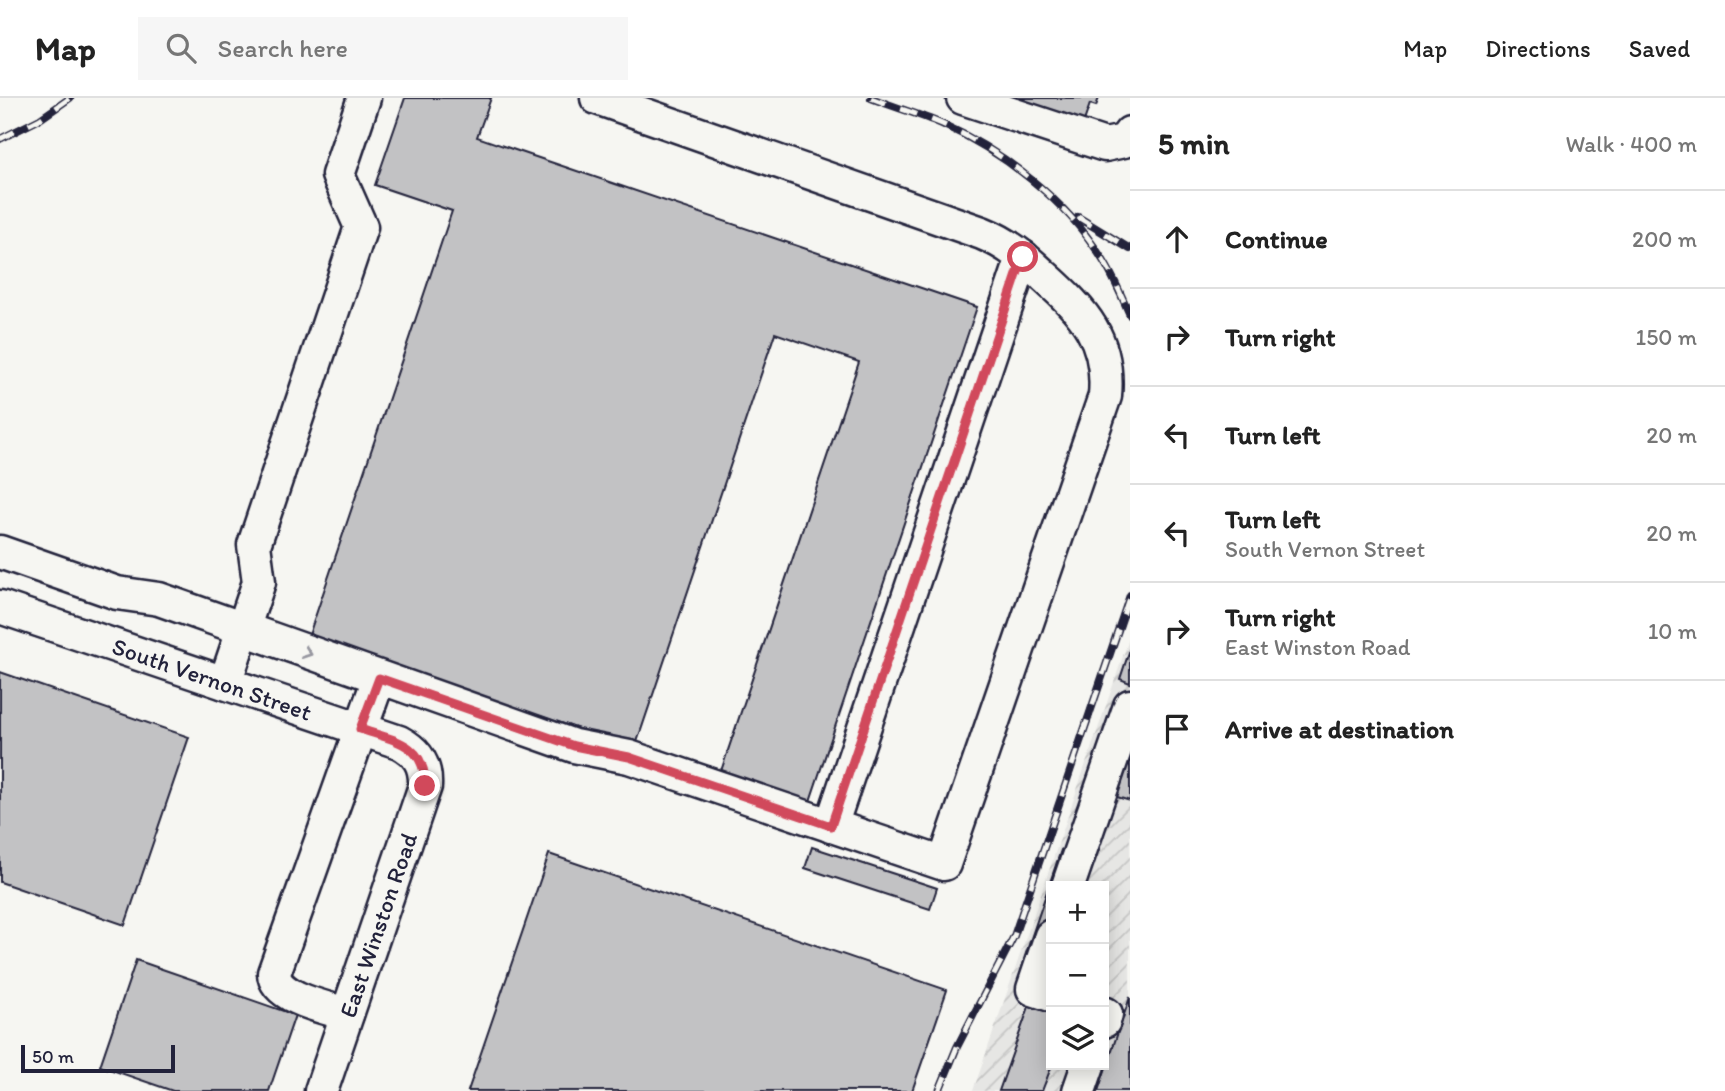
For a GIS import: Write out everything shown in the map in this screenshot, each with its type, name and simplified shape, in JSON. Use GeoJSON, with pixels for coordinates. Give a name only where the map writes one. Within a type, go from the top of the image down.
{"type":"FeatureCollection","features":[{"type":"Feature","properties":{"kind":"street"},"geometry":{"type":"LineString","coordinates":[[225,683],[259,582],[254,545],[361,227],[338,175],[364,98]]}},
{"type":"Feature","properties":{"kind":"street"},"geometry":{"type":"LineString","coordinates":[[3,562],[117,593],[159,599],[574,746],[629,757],[944,864],[1105,396],[1107,372],[1100,346],[1090,324],[1074,303],[1003,242],[597,98]]}},
{"type":"Feature","properties":{"kind":"street"},"geometry":{"type":"LineString","coordinates":[[963,98],[1105,145],[1124,141],[1130,133]]}},
{"type":"Feature","properties":{"kind":"street"},"geometry":{"type":"LineString","coordinates":[[831,826],[1023,257]]}},
{"type":"Feature","properties":{"kind":"street"},"geometry":{"type":"LineString","coordinates":[[101,640],[117,593]]}},
{"type":"Feature","properties":{"kind":"street","name":"South Vernon Street"},"geometry":{"type":"LineString","coordinates":[[0,607],[399,742],[412,749],[420,758]]}},
{"type":"Feature","properties":{"kind":"street"},"geometry":{"type":"LineString","coordinates":[[347,1014],[286,993],[275,980],[275,973],[379,678]]}},
{"type":"Feature","properties":{"kind":"street"},"geometry":{"type":"LineString","coordinates":[[1070,881],[1130,706]]}},
{"type":"Feature","properties":{"kind":"street","name":"East Winston Road"},"geometry":{"type":"LineString","coordinates":[[321,1091],[425,786],[425,771],[420,758]]}},
{"type":"Feature","properties":{"kind":"street"},"geometry":{"type":"LineString","coordinates":[[1046,951],[1033,989],[1046,993]]}},
{"type":"Feature","properties":{"kind":"street"},"geometry":{"type":"LineString","coordinates":[[1079,1091],[1086,1070]]}},
{"type":"Feature","properties":{"kind":"shaded area"},"geometry":{"type":"Polygon","coordinates":[[[1130,636],[1130,1091],[973,1091],[1130,636]]]}},
{"type":"Feature","properties":{"kind":"building"},"geometry":{"type":"Polygon","coordinates":[[[405,98],[491,98],[477,137],[977,307],[808,807],[719,777],[859,362],[775,333],[635,748],[308,638],[452,211],[375,185],[405,98]]]}},
{"type":"Feature","properties":{"kind":"building"},"geometry":{"type":"Polygon","coordinates":[[[998,98],[1099,98],[1096,106],[1090,104],[1082,127],[998,98]]]}},
{"type":"Feature","properties":{"kind":"building"},"geometry":{"type":"Polygon","coordinates":[[[1130,649],[1130,683],[1120,679],[1130,649]]]}},
{"type":"Feature","properties":{"kind":"building"},"geometry":{"type":"Polygon","coordinates":[[[0,672],[189,737],[125,925],[0,882],[0,672]]]}},
{"type":"Feature","properties":{"kind":"building"},"geometry":{"type":"Polygon","coordinates":[[[1130,748],[1130,801],[1114,796],[1130,748]]]}},
{"type":"Feature","properties":{"kind":"building"},"geometry":{"type":"Polygon","coordinates":[[[812,847],[937,888],[930,909],[805,868],[812,847]]]}},
{"type":"Feature","properties":{"kind":"building"},"geometry":{"type":"Polygon","coordinates":[[[1061,850],[1072,854],[1063,881],[1050,881],[1061,850]]]}},
{"type":"Feature","properties":{"kind":"building"},"geometry":{"type":"Polygon","coordinates":[[[549,854],[947,990],[912,1091],[468,1091],[549,854]]]}},
{"type":"Feature","properties":{"kind":"building"},"geometry":{"type":"Polygon","coordinates":[[[1046,894],[1046,929],[1035,962],[1024,959],[1046,894]]]}},
{"type":"Feature","properties":{"kind":"building"},"geometry":{"type":"Polygon","coordinates":[[[136,960],[295,1015],[269,1091],[173,1091],[100,1066],[136,960]]]}},
{"type":"Feature","properties":{"kind":"building"},"geometry":{"type":"Polygon","coordinates":[[[1130,997],[1130,1091],[1098,1091],[1105,1070],[1109,1070],[1109,1059],[1130,997]]]}},
{"type":"Feature","properties":{"kind":"building"},"geometry":{"type":"Polygon","coordinates":[[[1031,1001],[1046,1006],[1046,1070],[1050,1070],[1042,1091],[999,1091],[1031,1001]]]}},
{"type":"Feature","properties":{"kind":"railway"},"geometry":{"type":"LineString","coordinates":[[0,139],[40,119],[70,98]]}},
{"type":"Feature","properties":{"kind":"railway"},"geometry":{"type":"LineString","coordinates":[[871,98],[933,120],[965,135],[1031,179],[1087,236],[1109,271],[1130,315]]}},
{"type":"Feature","properties":{"kind":"railway"},"geometry":{"type":"LineString","coordinates":[[1078,217],[1130,249]]}},
{"type":"Feature","properties":{"kind":"railway"},"geometry":{"type":"LineString","coordinates":[[939,1091],[957,1047],[1014,936],[1130,595]]}},
{"type":"Feature","properties":{"kind":"route"},"geometry":{"type":"LineString","coordinates":[[425,786],[425,771],[420,758],[412,749],[360,729],[379,678],[574,746],[629,757],[831,826],[1023,257]]}}]}
